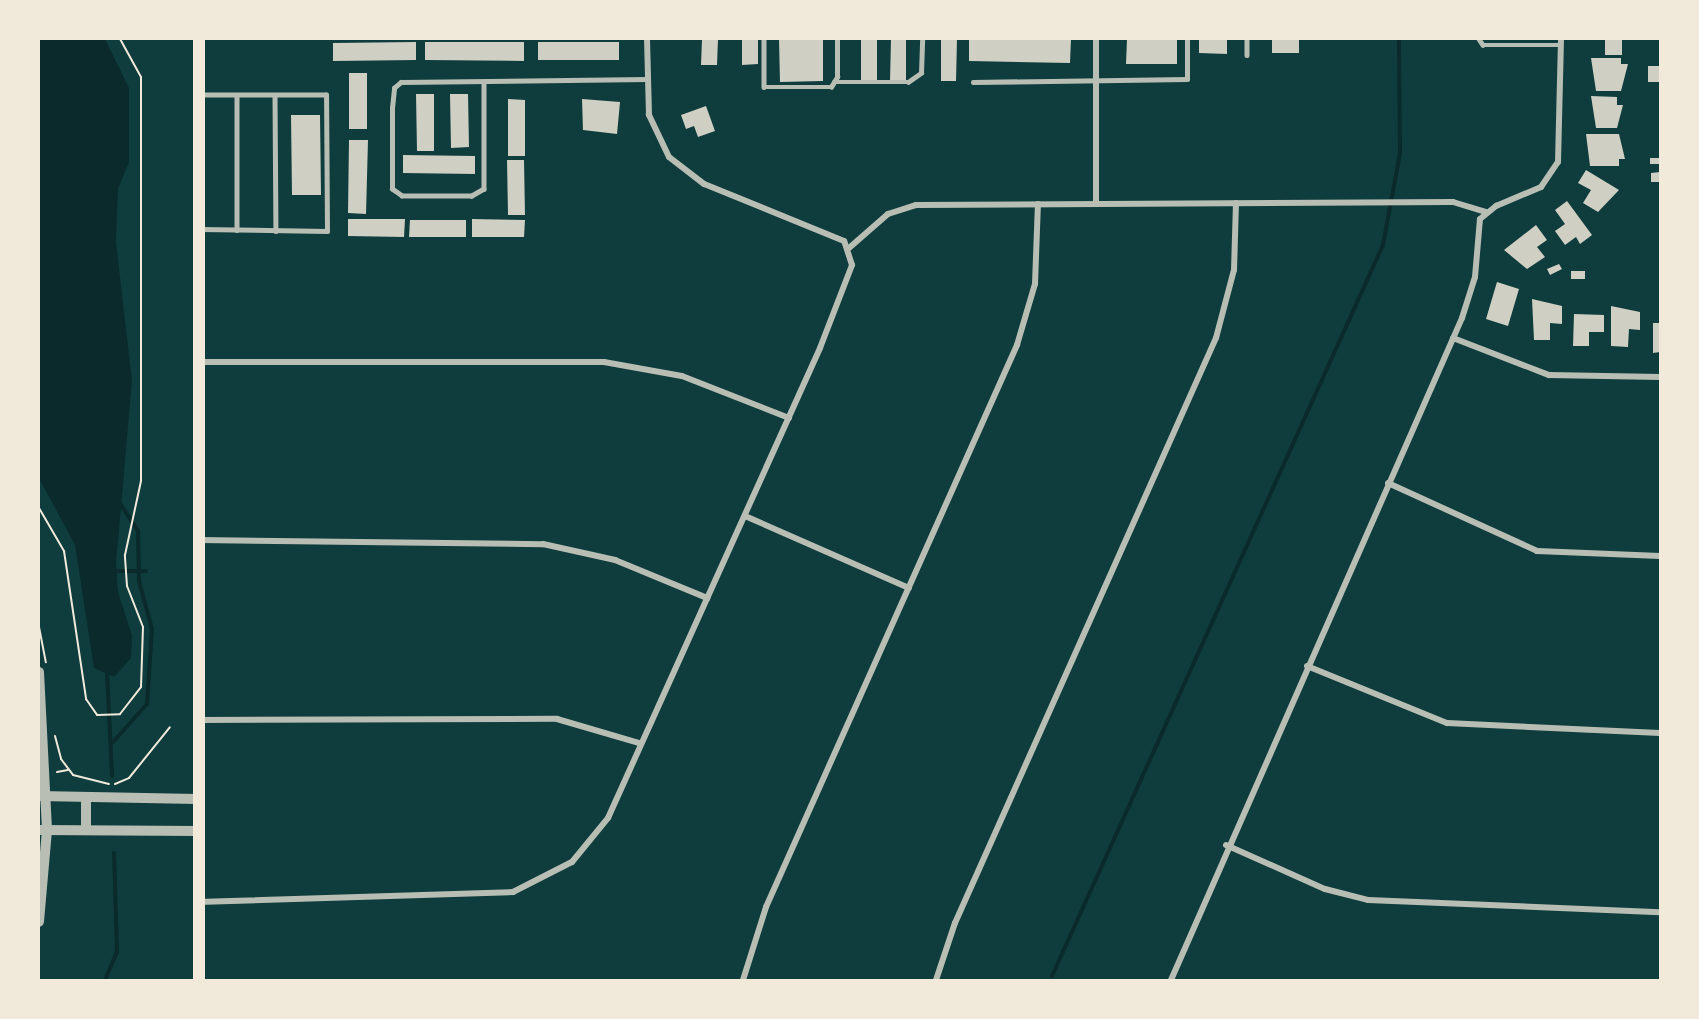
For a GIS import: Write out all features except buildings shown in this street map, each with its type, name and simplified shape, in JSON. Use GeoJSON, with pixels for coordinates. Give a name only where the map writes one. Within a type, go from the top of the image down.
{"type":"FeatureCollection","features":[{"type":"Feature","properties":{"kind":"main road"},"geometry":{"type":"LineString","coordinates":[[199,39],[197,799],[199,980]]}},
{"type":"Feature","properties":{"kind":"street"},"geometry":{"type":"LineString","coordinates":[[198,902],[466,897],[528,887],[572,862],[596,836],[745,516],[851,272],[849,248],[834,236],[704,184],[676,166],[653,129],[647,79],[647,39]]}},
{"type":"Feature","properties":{"kind":"street"},"geometry":{"type":"LineString","coordinates":[[1096,39],[1096,203]]}},
{"type":"Feature","properties":{"kind":"street"},"geometry":{"type":"LineString","coordinates":[[1170,980],[1226,845],[1453,338],[1472,290],[1479,223],[1485,212],[1541,187],[1558,162],[1561,42]]}},
{"type":"Feature","properties":{"kind":"street"},"geometry":{"type":"LineString","coordinates":[[849,248],[888,214],[906,207],[1096,203],[1406,202],[1461,203],[1485,212]]}},
{"type":"Feature","properties":{"kind":"street"},"geometry":{"type":"LineString","coordinates":[[936,980],[955,922],[1216,338],[1234,270],[1236,203]]}},
{"type":"Feature","properties":{"kind":"street"},"geometry":{"type":"LineString","coordinates":[[743,980],[766,908],[1017,345],[1035,284],[1038,204]]}},
{"type":"Feature","properties":{"kind":"street"},"geometry":{"type":"LineString","coordinates":[[1453,338],[1549,375],[1660,377]]}},
{"type":"Feature","properties":{"kind":"street"},"geometry":{"type":"LineString","coordinates":[[199,362],[604,362],[682,376],[789,418]]}},
{"type":"Feature","properties":{"kind":"street"},"geometry":{"type":"LineString","coordinates":[[1388,483],[1537,551],[1660,556]]}},
{"type":"Feature","properties":{"kind":"street"},"geometry":{"type":"LineString","coordinates":[[745,516],[909,588]]}},
{"type":"Feature","properties":{"kind":"street"},"geometry":{"type":"LineString","coordinates":[[199,540],[525,542],[615,560],[707,598]]}},
{"type":"Feature","properties":{"kind":"street"},"geometry":{"type":"LineString","coordinates":[[1307,666],[1447,723],[1660,733]]}},
{"type":"Feature","properties":{"kind":"street"},"geometry":{"type":"LineString","coordinates":[[39,922],[43,830],[44,672]]}},
{"type":"Feature","properties":{"kind":"street"},"geometry":{"type":"LineString","coordinates":[[198,720],[557,719],[639,743]]}},
{"type":"Feature","properties":{"kind":"street"},"geometry":{"type":"LineString","coordinates":[[43,796],[197,799]]}},
{"type":"Feature","properties":{"kind":"street"},"geometry":{"type":"LineString","coordinates":[[86,797],[86,830]]}},
{"type":"Feature","properties":{"kind":"street"},"geometry":{"type":"LineString","coordinates":[[43,830],[198,831]]}},
{"type":"Feature","properties":{"kind":"street"},"geometry":{"type":"LineString","coordinates":[[1226,845],[1325,889],[1368,900],[1660,912]]}},
{"type":"Feature","properties":{"kind":"lane"},"geometry":{"type":"LineString","coordinates":[[764,39],[764,87],[831,87],[834,81],[837,39]]}},
{"type":"Feature","properties":{"kind":"lane"},"geometry":{"type":"LineString","coordinates":[[834,81],[908,82],[921,72],[922,39]]}},
{"type":"Feature","properties":{"kind":"lane"},"geometry":{"type":"LineString","coordinates":[[973,81],[1187,79],[1187,39]]}},
{"type":"Feature","properties":{"kind":"lane"},"geometry":{"type":"LineString","coordinates":[[1247,39],[1247,55]]}},
{"type":"Feature","properties":{"kind":"lane"},"geometry":{"type":"LineString","coordinates":[[1479,39],[1483,45],[1561,42]]}},
{"type":"Feature","properties":{"kind":"lane"},"geometry":{"type":"LineString","coordinates":[[484,81],[484,189],[472,196],[402,196],[392,189],[394,88],[400,81],[647,79]]}},
{"type":"Feature","properties":{"kind":"lane"},"geometry":{"type":"LineString","coordinates":[[199,94],[326,95],[327,231],[199,229]]}},
{"type":"Feature","properties":{"kind":"lane"},"geometry":{"type":"LineString","coordinates":[[237,94],[237,230]]}},
{"type":"Feature","properties":{"kind":"lane"},"geometry":{"type":"LineString","coordinates":[[275,94],[276,231]]}},
{"type":"Feature","properties":{"kind":"path"},"geometry":{"type":"LineString","coordinates":[[39,508],[64,551],[86,699],[97,715],[114,716],[135,700],[141,687],[143,627],[125,567],[131,523],[141,481],[141,77],[120,39]]}},
{"type":"Feature","properties":{"kind":"path"},"geometry":{"type":"LineString","coordinates":[[39,627],[44,672]]}},
{"type":"Feature","properties":{"kind":"path"},"geometry":{"type":"LineString","coordinates":[[54,727],[68,770]]}},
{"type":"Feature","properties":{"kind":"path"},"geometry":{"type":"LineString","coordinates":[[54,772],[68,770],[90,782],[122,783],[170,727]]}},
{"type":"Feature","properties":{"kind":"water"},"geometry":{"type":"Polygon","coordinates":[[[39,39],[105,39],[129,88],[129,162],[118,189],[116,242],[132,381],[116,564],[118,592],[132,636],[131,658],[114,677],[94,668],[75,545],[39,478],[39,39]]]}},
{"type":"Feature","properties":{"kind":"waterway"},"geometry":{"type":"LineString","coordinates":[[1052,976],[1383,245],[1400,153],[1399,39]]}},
{"type":"Feature","properties":{"kind":"waterway"},"geometry":{"type":"LineString","coordinates":[[113,742],[147,704],[152,629],[139,581],[138,531],[121,505]]}},
{"type":"Feature","properties":{"kind":"waterway"},"geometry":{"type":"LineString","coordinates":[[113,571],[146,571]]}},
{"type":"Feature","properties":{"kind":"waterway"},"geometry":{"type":"LineString","coordinates":[[107,672],[112,776]]}},
{"type":"Feature","properties":{"kind":"waterway"},"geometry":{"type":"LineString","coordinates":[[105,980],[117,952],[114,853]]}}]}
